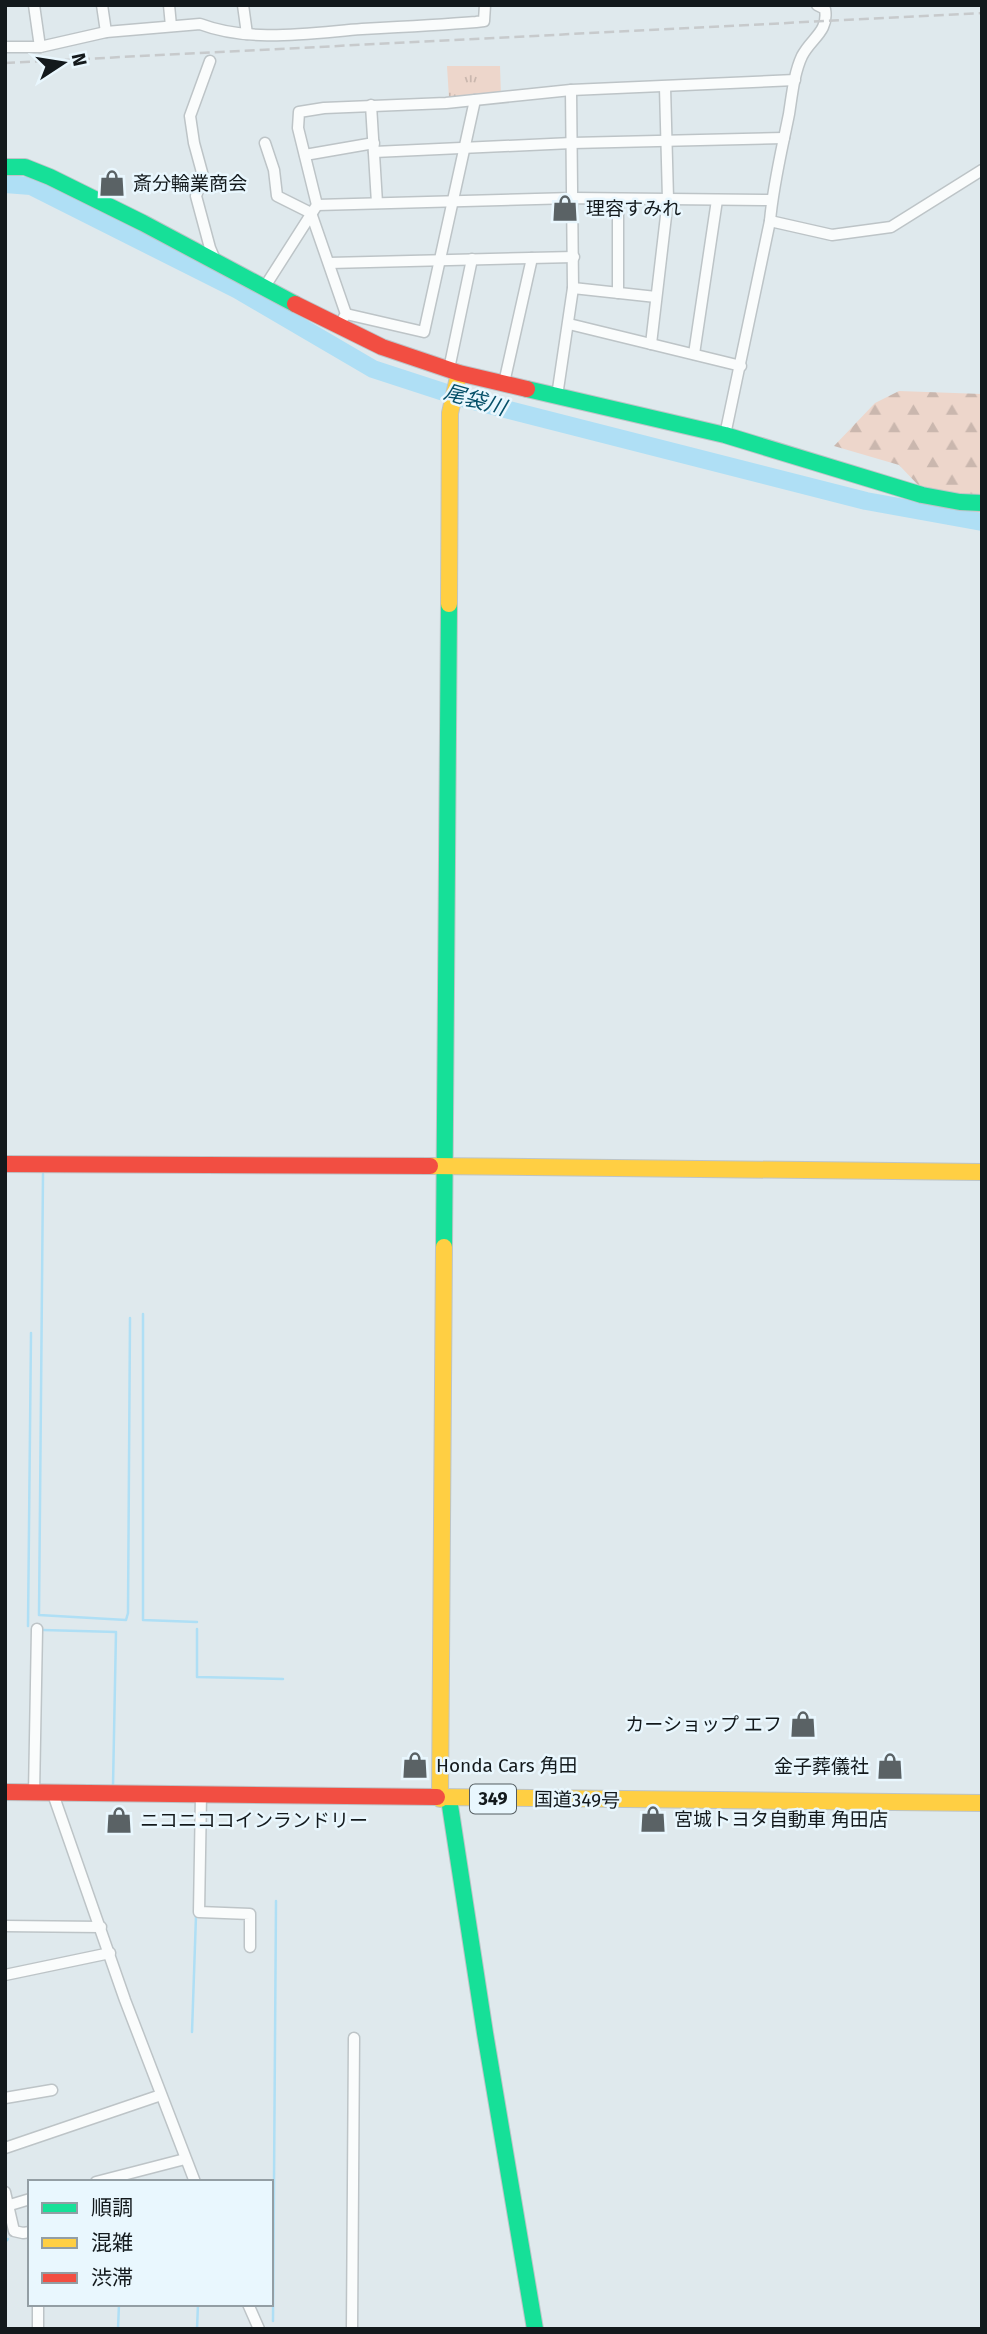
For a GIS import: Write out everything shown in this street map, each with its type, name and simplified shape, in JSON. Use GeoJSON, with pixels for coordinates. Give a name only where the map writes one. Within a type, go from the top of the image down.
{"type":"FeatureCollection","features":[{"type":"Feature","properties":{"kind":"main road"},"geometry":{"type":"LineString","coordinates":[[5,167],[25,167],[50,177],[264,288],[341,320],[382,347],[455,375],[504,383],[724,435],[922,495],[982,503]]}},
{"type":"Feature","properties":{"kind":"main road"},"geometry":{"type":"LineString","coordinates":[[455,375],[452,406],[443,1167],[445,1799],[535,2329]]}},
{"type":"Feature","properties":{"kind":"main road"},"geometry":{"type":"LineString","coordinates":[[5,1164],[982,1172]]}},
{"type":"Feature","properties":{"kind":"main road","name":"国道349号"},"geometry":{"type":"LineString","coordinates":[[5,1792],[982,1803]]}},
{"type":"Feature","properties":{"kind":"street"},"geometry":{"type":"LineString","coordinates":[[34,5],[40,47]]}},
{"type":"Feature","properties":{"kind":"street"},"geometry":{"type":"LineString","coordinates":[[102,5],[106,32]]}},
{"type":"Feature","properties":{"kind":"street"},"geometry":{"type":"LineString","coordinates":[[169,5],[171,26]]}},
{"type":"Feature","properties":{"kind":"street"},"geometry":{"type":"LineString","coordinates":[[243,5],[247,34]]}},
{"type":"Feature","properties":{"kind":"street"},"geometry":{"type":"LineString","coordinates":[[5,47],[40,47],[106,32],[200,24],[213,30],[247,34],[309,33],[484,21],[485,5]]}},
{"type":"Feature","properties":{"kind":"street"},"geometry":{"type":"LineString","coordinates":[[724,435],[771,221],[772,200],[795,80],[803,55],[824,29],[827,18],[825,9],[817,5]]}},
{"type":"Feature","properties":{"kind":"street"},"geometry":{"type":"LineString","coordinates":[[210,61],[190,116],[203,176],[196,196],[216,262]]}},
{"type":"Feature","properties":{"kind":"street"},"geometry":{"type":"LineString","coordinates":[[475,100],[425,331],[341,320],[314,209],[298,128],[299,112],[324,108],[475,100],[572,90],[795,80]]}},
{"type":"Feature","properties":{"kind":"street"},"geometry":{"type":"LineString","coordinates":[[651,344],[668,199],[665,87]]}},
{"type":"Feature","properties":{"kind":"street"},"geometry":{"type":"LineString","coordinates":[[557,396],[573,288],[572,90]]}},
{"type":"Feature","properties":{"kind":"street"},"geometry":{"type":"LineString","coordinates":[[371,106],[377,203]]}},
{"type":"Feature","properties":{"kind":"street"},"geometry":{"type":"LineString","coordinates":[[305,155],[374,148],[465,148],[784,138]]}},
{"type":"Feature","properties":{"kind":"street"},"geometry":{"type":"LineString","coordinates":[[265,143],[274,170],[277,196],[314,209],[377,203],[573,198],[772,200]]}},
{"type":"Feature","properties":{"kind":"street"},"geometry":{"type":"LineString","coordinates":[[771,221],[832,235],[891,227],[982,170]]}},
{"type":"Feature","properties":{"kind":"street"},"geometry":{"type":"LineString","coordinates":[[618,199],[618,293]]}},
{"type":"Feature","properties":{"kind":"street"},"geometry":{"type":"LineString","coordinates":[[694,354],[717,200]]}},
{"type":"Feature","properties":{"kind":"street"},"geometry":{"type":"LineString","coordinates":[[264,288],[314,209]]}},
{"type":"Feature","properties":{"kind":"street"},"geometry":{"type":"LineString","coordinates":[[328,263],[574,257]]}},
{"type":"Feature","properties":{"kind":"street"},"geometry":{"type":"LineString","coordinates":[[504,383],[532,258]]}},
{"type":"Feature","properties":{"kind":"street"},"geometry":{"type":"LineString","coordinates":[[455,375],[472,260]]}},
{"type":"Feature","properties":{"kind":"street"},"geometry":{"type":"LineString","coordinates":[[573,288],[656,297]]}},
{"type":"Feature","properties":{"kind":"street"},"geometry":{"type":"LineString","coordinates":[[569,324],[741,366]]}},
{"type":"Feature","properties":{"kind":"street"},"geometry":{"type":"LineString","coordinates":[[34,1794],[37,1629]]}},
{"type":"Feature","properties":{"kind":"street"},"geometry":{"type":"LineString","coordinates":[[53,1794],[194,2180]]}},
{"type":"Feature","properties":{"kind":"street"},"geometry":{"type":"LineString","coordinates":[[201,1795],[199,1912],[250,1914],[250,1947]]}},
{"type":"Feature","properties":{"kind":"street"},"geometry":{"type":"LineString","coordinates":[[5,1926],[101,1927]]}},
{"type":"Feature","properties":{"kind":"street"},"geometry":{"type":"LineString","coordinates":[[5,1975],[110,1953]]}},
{"type":"Feature","properties":{"kind":"street"},"geometry":{"type":"LineString","coordinates":[[352,2329],[354,2038]]}},
{"type":"Feature","properties":{"kind":"street"},"geometry":{"type":"LineString","coordinates":[[5,2098],[52,2090]]}},
{"type":"Feature","properties":{"kind":"street"},"geometry":{"type":"LineString","coordinates":[[5,2148],[161,2095]]}},
{"type":"Feature","properties":{"kind":"street"},"geometry":{"type":"LineString","coordinates":[[104,2180],[185,2159]]}},
{"type":"Feature","properties":{"kind":"street"},"geometry":{"type":"LineString","coordinates":[[5,2192],[14,2231],[28,2233]]}},
{"type":"Feature","properties":{"kind":"street"},"geometry":{"type":"LineString","coordinates":[[10,2205],[28,2200]]}},
{"type":"Feature","properties":{"kind":"street"},"geometry":{"type":"LineString","coordinates":[[38,2306],[38,2329]]}},
{"type":"Feature","properties":{"kind":"street"},"geometry":{"type":"LineString","coordinates":[[249,2306],[259,2329]]}},
{"type":"Feature","properties":{"kind":"green space"},"geometry":{"type":"Polygon","coordinates":[[[447,66],[500,66],[501,96],[449,98],[447,66]]]}},
{"type":"Feature","properties":{"kind":"green space"},"geometry":{"type":"Polygon","coordinates":[[[899,391],[982,394],[982,525],[948,525],[932,512],[920,487],[899,465],[834,446],[875,403],[899,391]]]}},
{"type":"Feature","properties":{"kind":"waterway","name":"尾袋川"},"geometry":{"type":"LineString","coordinates":[[5,184],[31,186],[238,290],[373,369],[462,398],[866,501],[982,522]]}},
{"type":"Feature","properties":{"kind":"waterway"},"geometry":{"type":"LineString","coordinates":[[43,1174],[39,1615],[126,1620],[130,1318]]}},
{"type":"Feature","properties":{"kind":"waterway"},"geometry":{"type":"LineString","coordinates":[[143,1314],[143,1620],[197,1622]]}},
{"type":"Feature","properties":{"kind":"waterway"},"geometry":{"type":"LineString","coordinates":[[28,1626],[31,1333]]}},
{"type":"Feature","properties":{"kind":"waterway"},"geometry":{"type":"LineString","coordinates":[[197,1629],[197,1677],[283,1679]]}},
{"type":"Feature","properties":{"kind":"waterway"},"geometry":{"type":"LineString","coordinates":[[43,1630],[116,1632],[113,1786]]}},
{"type":"Feature","properties":{"kind":"waterway"},"geometry":{"type":"LineString","coordinates":[[273,2321],[276,1901]]}},
{"type":"Feature","properties":{"kind":"waterway"},"geometry":{"type":"LineString","coordinates":[[192,2032],[196,1916]]}},
{"type":"Feature","properties":{"kind":"waterway"},"geometry":{"type":"LineString","coordinates":[[5,2242],[8,2239]]}},
{"type":"Feature","properties":{"kind":"waterway"},"geometry":{"type":"LineString","coordinates":[[118,2329],[119,2306]]}},
{"type":"Feature","properties":{"kind":"waterway"},"geometry":{"type":"LineString","coordinates":[[197,2329],[198,2306]]}},
{"type":"Feature","properties":{"kind":"railway"},"geometry":{"type":"LineString","coordinates":[[5,63],[982,13]]}},
{"type":"Feature","properties":{"kind":"traffic: fast"},"geometry":{"type":"LineString","coordinates":[[5,167],[25,167],[50,177],[295,304]]}},
{"type":"Feature","properties":{"kind":"traffic: fast"},"geometry":{"type":"LineString","coordinates":[[527,389],[725,435],[922,495],[982,503]]}},
{"type":"Feature","properties":{"kind":"traffic: fast"},"geometry":{"type":"LineString","coordinates":[[444,1247],[449,604]]}},
{"type":"Feature","properties":{"kind":"traffic: fast"},"geometry":{"type":"LineString","coordinates":[[449,1799],[535,2329]]}},
{"type":"Feature","properties":{"kind":"traffic: slow"},"geometry":{"type":"LineString","coordinates":[[449,604],[450,413],[459,373]]}},
{"type":"Feature","properties":{"kind":"traffic: slow"},"geometry":{"type":"LineString","coordinates":[[430,1166],[982,1172]]}},
{"type":"Feature","properties":{"kind":"traffic: slow"},"geometry":{"type":"LineString","coordinates":[[440,1799],[444,1247]]}},
{"type":"Feature","properties":{"kind":"traffic: slow"},"geometry":{"type":"LineString","coordinates":[[437,1797],[982,1803]]}},
{"type":"Feature","properties":{"kind":"traffic: jam"},"geometry":{"type":"LineString","coordinates":[[295,304],[382,347],[459,373],[527,389]]}},
{"type":"Feature","properties":{"kind":"traffic: jam"},"geometry":{"type":"LineString","coordinates":[[5,1164],[430,1166]]}},
{"type":"Feature","properties":{"kind":"traffic: jam"},"geometry":{"type":"LineString","coordinates":[[5,1792],[437,1797]]}},
{"type":"Feature","properties":{"kind":"place","name":"斎分輪業商会"},"geometry":{"type":"Point","coordinates":[112,183]}},
{"type":"Feature","properties":{"kind":"place","name":"理容すみれ"},"geometry":{"type":"Point","coordinates":[565,208]}},
{"type":"Feature","properties":{"kind":"place","name":"カーショップ エフ"},"geometry":{"type":"Point","coordinates":[803,1724]}},
{"type":"Feature","properties":{"kind":"place","name":"Honda Cars 角田"},"geometry":{"type":"Point","coordinates":[415,1765]}},
{"type":"Feature","properties":{"kind":"place","name":"金子葬儀社"},"geometry":{"type":"Point","coordinates":[890,1766]}},
{"type":"Feature","properties":{"kind":"place","name":"宮城トヨタ自動車 角田店"},"geometry":{"type":"Point","coordinates":[653,1819]}},
{"type":"Feature","properties":{"kind":"place","name":"ニコニココインランドリー"},"geometry":{"type":"Point","coordinates":[119,1820]}}]}
